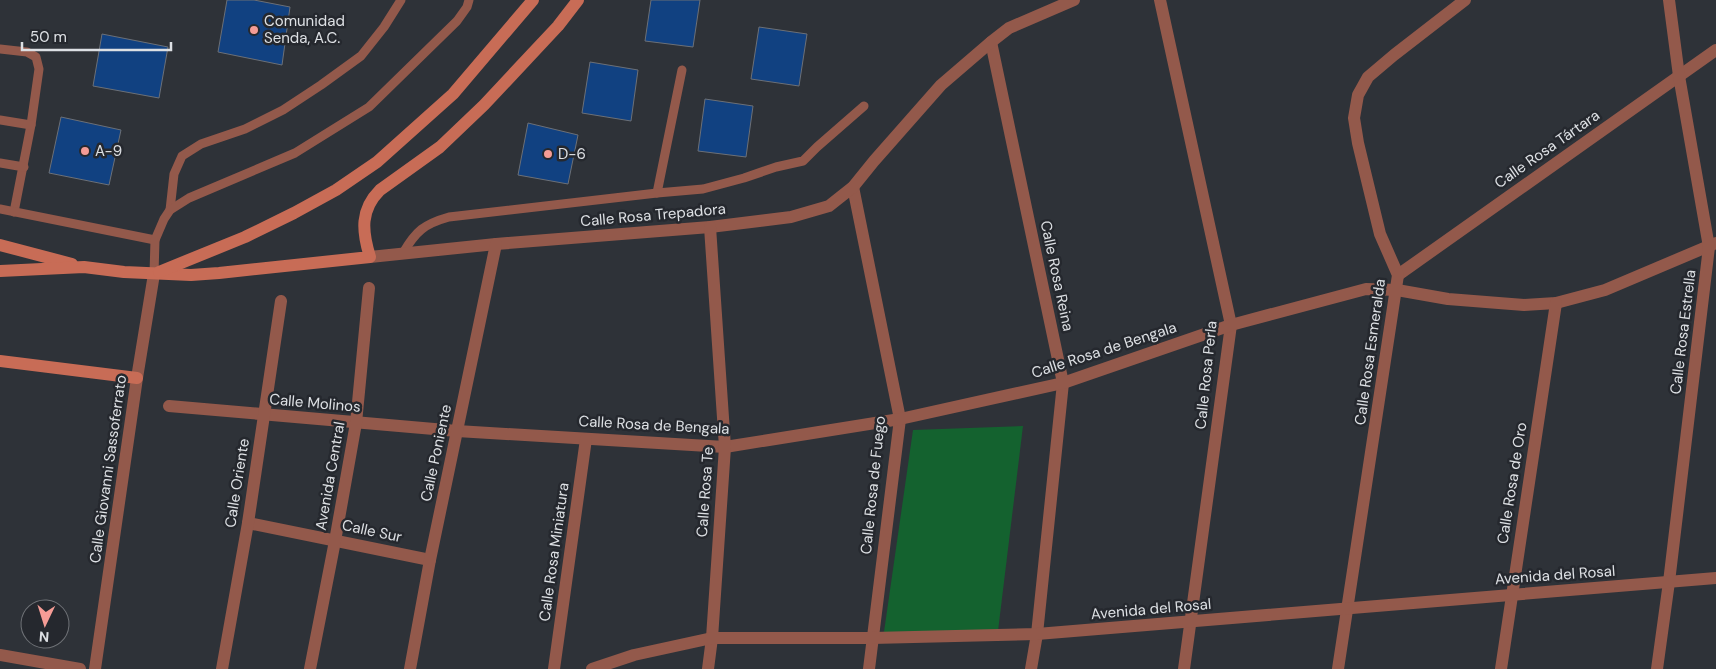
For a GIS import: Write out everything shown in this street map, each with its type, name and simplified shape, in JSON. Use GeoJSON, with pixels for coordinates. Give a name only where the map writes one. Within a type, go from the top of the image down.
{"type":"FeatureCollection","features":[{"type":"Feature","properties":{"kind":"main road"},"geometry":{"type":"LineString","coordinates":[[505,32],[520,0]]}},
{"type":"Feature","properties":{"kind":"main road"},"geometry":{"type":"LineString","coordinates":[[0,271],[84,267],[154,274],[245,236],[294,213],[336,190],[377,162],[453,94],[533,0]]}},
{"type":"Feature","properties":{"kind":"main road"},"geometry":{"type":"LineString","coordinates":[[370,256],[364,231],[364,222],[368,206],[373,198],[380,190],[440,147],[484,105],[558,26],[578,0]]}},
{"type":"Feature","properties":{"kind":"main road"},"geometry":{"type":"LineString","coordinates":[[0,245],[84,267]]}},
{"type":"Feature","properties":{"kind":"main road","name":"Calle Rosa Trepadora"},"geometry":{"type":"LineString","coordinates":[[154,274],[219,274],[370,256]]}},
{"type":"Feature","properties":{"kind":"main road"},"geometry":{"type":"LineString","coordinates":[[0,361],[137,378]]}},
{"type":"Feature","properties":{"kind":"street","name":"Calle Rosa Trepadora"},"geometry":{"type":"LineString","coordinates":[[370,256],[710,227],[790,218],[829,206],[853,188],[941,84],[1009,28],[1074,0]]}},
{"type":"Feature","properties":{"kind":"street","name":"Calle Rosa Perla"},"geometry":{"type":"LineString","coordinates":[[1160,0],[1231,325],[1184,669]]}},
{"type":"Feature","properties":{"kind":"street","name":"Calle Rosa Estrella"},"geometry":{"type":"LineString","coordinates":[[1657,669],[1713,245],[1679,76],[1669,0]]}},
{"type":"Feature","properties":{"kind":"street","name":"Calle Rosa Esmeralda"},"geometry":{"type":"LineString","coordinates":[[1338,669],[1398,275],[1380,234],[1358,143],[1354,118],[1358,95],[1368,77],[1462,1]]}},
{"type":"Feature","properties":{"kind":"street","name":"Calle Rosa Reina"},"geometry":{"type":"LineString","coordinates":[[991,42],[1063,383],[1037,634],[1031,669]]}},
{"type":"Feature","properties":{"kind":"street","name":"Calle Rosa Tártara"},"geometry":{"type":"LineString","coordinates":[[1398,275],[1716,50]]}},
{"type":"Feature","properties":{"kind":"street","name":"Calle Rosa de Fuego"},"geometry":{"type":"LineString","coordinates":[[853,188],[900,419],[869,669]]}},
{"type":"Feature","properties":{"kind":"street","name":"Calle Rosa Te"},"geometry":{"type":"LineString","coordinates":[[708,669],[712,638],[725,447],[710,227]]}},
{"type":"Feature","properties":{"kind":"street","name":"Calle Poniente"},"geometry":{"type":"LineString","coordinates":[[410,669],[430,560],[496,244]]}},
{"type":"Feature","properties":{"kind":"street","name":"Calle Rosa de Bengala"},"geometry":{"type":"LineString","coordinates":[[457,431],[725,447],[900,419],[1063,383],[1231,325],[1366,289],[1397,290],[1448,298],[1524,305],[1556,303],[1605,290],[1713,245]]}},
{"type":"Feature","properties":{"kind":"street","name":"Calle Giovanni Sassoferrato"},"geometry":{"type":"LineString","coordinates":[[95,669],[154,274]]}},
{"type":"Feature","properties":{"kind":"street","name":"Avenida Central"},"geometry":{"type":"LineString","coordinates":[[310,669],[336,540],[356,422],[370,288]]}},
{"type":"Feature","properties":{"kind":"street","name":"Calle Oriente"},"geometry":{"type":"LineString","coordinates":[[222,669],[248,522],[281,301]]}},
{"type":"Feature","properties":{"kind":"street","name":"Calle Rosa de Oro"},"geometry":{"type":"LineString","coordinates":[[1501,669],[1556,303]]}},
{"type":"Feature","properties":{"kind":"street","name":"Calle Molinos"},"geometry":{"type":"LineString","coordinates":[[169,406],[457,431]]}},
{"type":"Feature","properties":{"kind":"street","name":"Calle Rosa Miniatura"},"geometry":{"type":"LineString","coordinates":[[554,669],[586,439]]}},
{"type":"Feature","properties":{"kind":"street","name":"Calle Sur"},"geometry":{"type":"LineString","coordinates":[[248,522],[430,560]]}},
{"type":"Feature","properties":{"kind":"street","name":"Avenida del Rosal"},"geometry":{"type":"LineString","coordinates":[[592,669],[634,655],[712,638],[872,638],[1037,634],[1716,578]]}},
{"type":"Feature","properties":{"kind":"street"},"geometry":{"type":"LineString","coordinates":[[0,655],[80,669]]}},
{"type":"Feature","properties":{"kind":"lane"},"geometry":{"type":"LineString","coordinates":[[170,210],[174,174],[182,156],[201,144],[245,129],[321,85],[361,56],[384,27],[401,0]]}},
{"type":"Feature","properties":{"kind":"lane"},"geometry":{"type":"LineString","coordinates":[[154,274],[155,240],[170,210],[189,198],[295,153],[369,107],[456,21],[467,7],[469,0]]}},
{"type":"Feature","properties":{"kind":"lane"},"geometry":{"type":"LineString","coordinates":[[0,50],[26,52],[36,57],[38,69],[24,167],[14,212]]}},
{"type":"Feature","properties":{"kind":"lane"},"geometry":{"type":"LineString","coordinates":[[657,193],[682,70]]}},
{"type":"Feature","properties":{"kind":"lane"},"geometry":{"type":"LineString","coordinates":[[403,253],[418,231],[435,221],[703,189],[744,178],[776,166],[803,161],[816,146],[864,106]]}},
{"type":"Feature","properties":{"kind":"lane"},"geometry":{"type":"LineString","coordinates":[[0,120],[31,125]]}},
{"type":"Feature","properties":{"kind":"lane"},"geometry":{"type":"LineString","coordinates":[[0,163],[24,167]]}},
{"type":"Feature","properties":{"kind":"lane"},"geometry":{"type":"LineString","coordinates":[[0,209],[155,240]]}},
{"type":"Feature","properties":{"kind":"green space"},"geometry":{"type":"Polygon","coordinates":[[[1023,426],[998,631],[884,632],[913,430],[1023,426]]]}},
{"type":"Feature","properties":{"kind":"building","name":"Comunidad Senda, A.C."},"geometry":{"type":"Polygon","coordinates":[[[227,0],[254,0],[290,7],[282,65],[218,52],[227,0]]]}},
{"type":"Feature","properties":{"kind":"building"},"geometry":{"type":"Polygon","coordinates":[[[651,0],[700,0],[693,47],[645,41],[651,0]]]}},
{"type":"Feature","properties":{"kind":"building"},"geometry":{"type":"Polygon","coordinates":[[[759,27],[807,34],[799,86],[751,79],[759,27]]]}},
{"type":"Feature","properties":{"kind":"building"},"geometry":{"type":"Polygon","coordinates":[[[102,34],[168,47],[159,98],[93,86],[102,34]]]}},
{"type":"Feature","properties":{"kind":"building"},"geometry":{"type":"Polygon","coordinates":[[[590,62],[638,70],[631,121],[582,113],[590,62]]]}},
{"type":"Feature","properties":{"kind":"building"},"geometry":{"type":"Polygon","coordinates":[[[705,99],[753,106],[746,157],[698,151],[705,99]]]}},
{"type":"Feature","properties":{"kind":"building","name":"A-9"},"geometry":{"type":"Polygon","coordinates":[[[61,117],[121,130],[109,185],[49,173],[61,117]]]}},
{"type":"Feature","properties":{"kind":"building","name":"D-6"},"geometry":{"type":"Polygon","coordinates":[[[528,123],[578,135],[568,184],[518,175],[528,123]]]}},
{"type":"Feature","properties":{"kind":"place","name":"Comunidad Senda, A.C."},"geometry":{"type":"Point","coordinates":[254,30]}},
{"type":"Feature","properties":{"kind":"place","name":"A-9"},"geometry":{"type":"Point","coordinates":[85,151]}},
{"type":"Feature","properties":{"kind":"place","name":"D-6"},"geometry":{"type":"Point","coordinates":[548,154]}}]}
